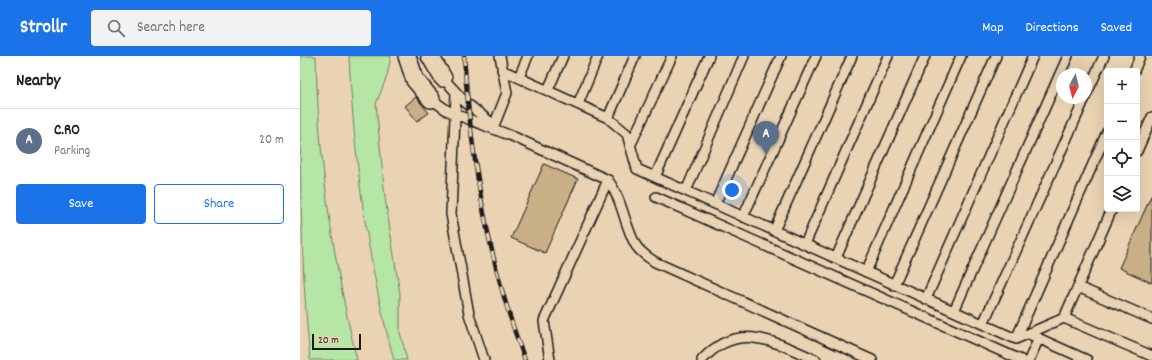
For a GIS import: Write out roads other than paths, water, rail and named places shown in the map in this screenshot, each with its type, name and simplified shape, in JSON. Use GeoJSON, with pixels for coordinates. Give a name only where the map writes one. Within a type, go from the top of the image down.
{"type":"FeatureCollection","features":[{"type":"Feature","properties":{"kind":"street"},"geometry":{"type":"LineString","coordinates":[[407,56],[415,80],[431,99]]}},
{"type":"Feature","properties":{"kind":"street"},"geometry":{"type":"LineString","coordinates":[[430,56],[443,78]]}},
{"type":"Feature","properties":{"kind":"lane"},"geometry":{"type":"LineString","coordinates":[[494,127],[507,93],[500,56]]}},
{"type":"Feature","properties":{"kind":"lane"},"geometry":{"type":"LineString","coordinates":[[519,77],[528,56]]}},
{"type":"Feature","properties":{"kind":"lane"},"geometry":{"type":"LineString","coordinates":[[548,90],[563,56]]}},
{"type":"Feature","properties":{"kind":"lane"},"geometry":{"type":"LineString","coordinates":[[578,104],[598,56]]}},
{"type":"Feature","properties":{"kind":"lane"},"geometry":{"type":"LineString","coordinates":[[608,118],[636,56]]}},
{"type":"Feature","properties":{"kind":"lane"},"geometry":{"type":"LineString","coordinates":[[630,146],[672,56]]}},
{"type":"Feature","properties":{"kind":"lane"},"geometry":{"type":"LineString","coordinates":[[655,177],[709,56]]}},
{"type":"Feature","properties":{"kind":"lane"},"geometry":{"type":"LineString","coordinates":[[686,191],[744,56]]}},
{"type":"Feature","properties":{"kind":"lane"},"geometry":{"type":"LineString","coordinates":[[715,204],[781,56]]}},
{"type":"Feature","properties":{"kind":"lane"},"geometry":{"type":"LineString","coordinates":[[743,217],[816,56]]}},
{"type":"Feature","properties":{"kind":"lane"},"geometry":{"type":"LineString","coordinates":[[774,231],[852,56]]}},
{"type":"Feature","properties":{"kind":"lane"},"geometry":{"type":"LineString","coordinates":[[805,244],[888,56]]}},
{"type":"Feature","properties":{"kind":"lane"},"geometry":{"type":"LineString","coordinates":[[836,258],[925,56]]}},
{"type":"Feature","properties":{"kind":"lane"},"geometry":{"type":"LineString","coordinates":[[866,272],[961,56]]}},
{"type":"Feature","properties":{"kind":"lane"},"geometry":{"type":"LineString","coordinates":[[894,285],[996,56]]}},
{"type":"Feature","properties":{"kind":"lane"},"geometry":{"type":"LineString","coordinates":[[926,298],[1033,56]]}},
{"type":"Feature","properties":{"kind":"lane"},"geometry":{"type":"LineString","coordinates":[[954,311],[1068,56]]}},
{"type":"Feature","properties":{"kind":"lane"},"geometry":{"type":"LineString","coordinates":[[1092,82],[1104,56]]}},
{"type":"Feature","properties":{"kind":"lane"},"geometry":{"type":"LineString","coordinates":[[1135,68],[1140,56]]}},
{"type":"Feature","properties":{"kind":"lane"},"geometry":{"type":"LineString","coordinates":[[502,70],[608,118],[627,134],[637,169],[1016,339],[1064,318],[1111,212]]}},
{"type":"Feature","properties":{"kind":"lane"},"geometry":{"type":"LineString","coordinates":[[443,78],[456,93],[494,127]]}},
{"type":"Feature","properties":{"kind":"lane"},"geometry":{"type":"LineString","coordinates":[[456,93],[451,214],[469,314],[484,360]]}},
{"type":"Feature","properties":{"kind":"lane"},"geometry":{"type":"LineString","coordinates":[[431,99],[454,114],[494,127],[608,180],[615,189],[635,245],[655,262],[872,360]]}},
{"type":"Feature","properties":{"kind":"lane"},"geometry":{"type":"LineString","coordinates":[[983,324],[1082,104]]}},
{"type":"Feature","properties":{"kind":"lane"},"geometry":{"type":"LineString","coordinates":[[1140,144],[1152,117]]}},
{"type":"Feature","properties":{"kind":"lane"},"geometry":{"type":"LineString","coordinates":[[1016,339],[1104,139]]}},
{"type":"Feature","properties":{"kind":"lane"},"geometry":{"type":"LineString","coordinates":[[550,360],[544,321],[608,180]]}},
{"type":"Feature","properties":{"kind":"lane"},"geometry":{"type":"LineString","coordinates":[[656,197],[1021,360]]}},
{"type":"Feature","properties":{"kind":"lane"},"geometry":{"type":"LineString","coordinates":[[1078,287],[1152,319]]}},
{"type":"Feature","properties":{"kind":"lane"},"geometry":{"type":"LineString","coordinates":[[1064,318],[1152,356]]}},
{"type":"Feature","properties":{"kind":"lane"},"geometry":{"type":"LineString","coordinates":[[1029,334],[1087,360]]}},
{"type":"Feature","properties":{"kind":"lane"},"geometry":{"type":"LineString","coordinates":[[702,360],[719,344],[737,339],[758,337],[771,340],[816,360]]}},
{"type":"Feature","properties":{"kind":"lane"},"geometry":{"type":"LineString","coordinates":[[1029,360],[1039,338]]}},
{"type":"Feature","properties":{"kind":"railway"},"geometry":{"type":"LineString","coordinates":[[464,56],[471,133],[483,210],[501,286],[525,360]]}},
{"type":"Feature","properties":{"kind":"place","name":"C.RO"},"geometry":{"type":"Point","coordinates":[766,154]}}]}
